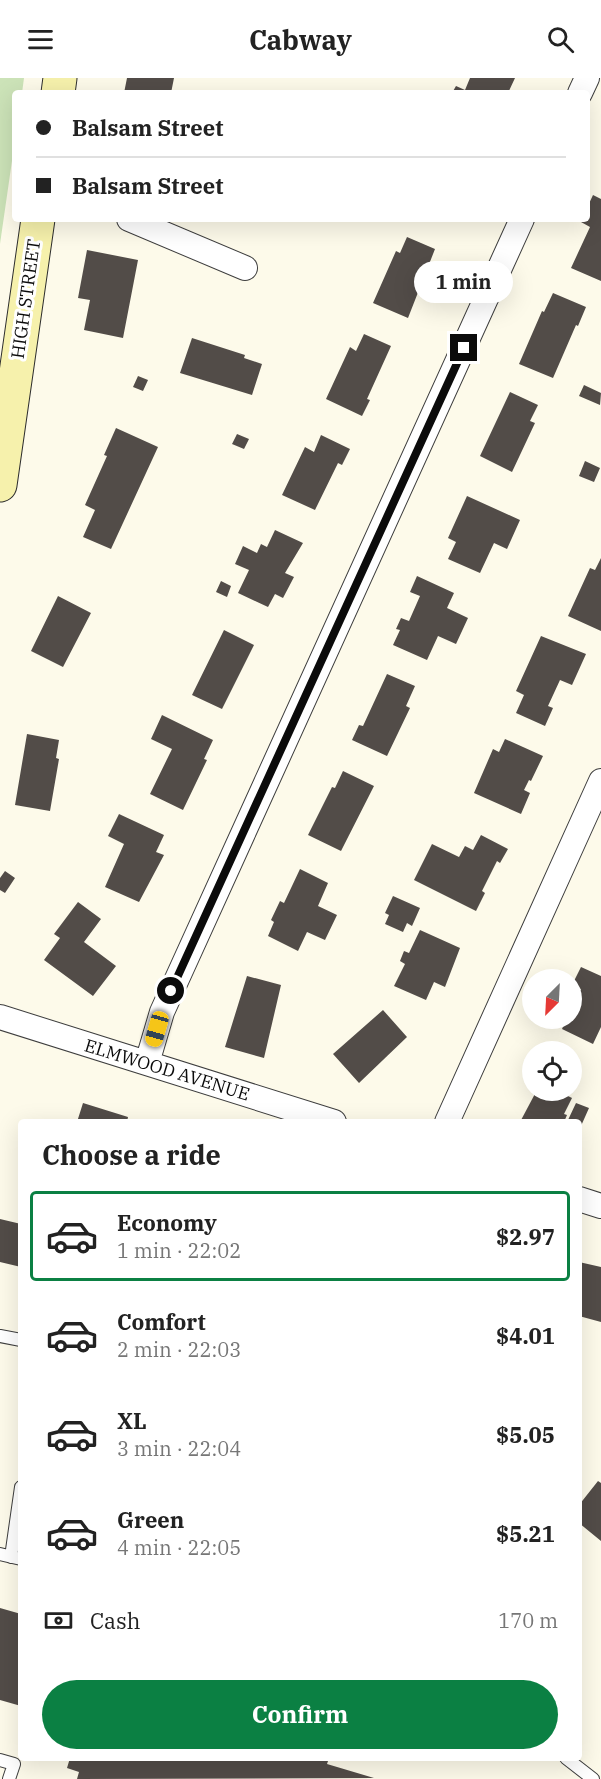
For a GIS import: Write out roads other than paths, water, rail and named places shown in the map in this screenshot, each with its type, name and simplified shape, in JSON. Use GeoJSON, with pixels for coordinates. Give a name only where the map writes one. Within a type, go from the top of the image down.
{"type":"FeatureCollection","features":[{"type":"Feature","properties":{"kind":"street","name":"HIGH STREET"},"geometry":{"type":"LineString","coordinates":[[0,485],[38,222]]}},
{"type":"Feature","properties":{"kind":"street"},"geometry":{"type":"LineString","coordinates":[[136,222],[245,268]]}},
{"type":"Feature","properties":{"kind":"street"},"geometry":{"type":"LineString","coordinates":[[147,1063],[162,1012],[521,222]]}},
{"type":"Feature","properties":{"kind":"street"},"geometry":{"type":"LineString","coordinates":[[448,1119],[601,781]]}},
{"type":"Feature","properties":{"kind":"street","name":"ELMWOOD AVENUE"},"geometry":{"type":"LineString","coordinates":[[0,1017],[324,1119]]}},
{"type":"Feature","properties":{"kind":"street"},"geometry":{"type":"LineString","coordinates":[[582,1200],[601,1206]]}},
{"type":"Feature","properties":{"kind":"lane"},"geometry":{"type":"LineString","coordinates":[[0,1336],[18,1339]]}},
{"type":"Feature","properties":{"kind":"lane"},"geometry":{"type":"LineString","coordinates":[[11,1557],[18,1508]]}},
{"type":"Feature","properties":{"kind":"lane"},"geometry":{"type":"LineString","coordinates":[[0,1760],[14,1764],[9,1779]]}},
{"type":"Feature","properties":{"kind":"lane"},"geometry":{"type":"LineString","coordinates":[[570,1761],[593,1779]]}}]}
